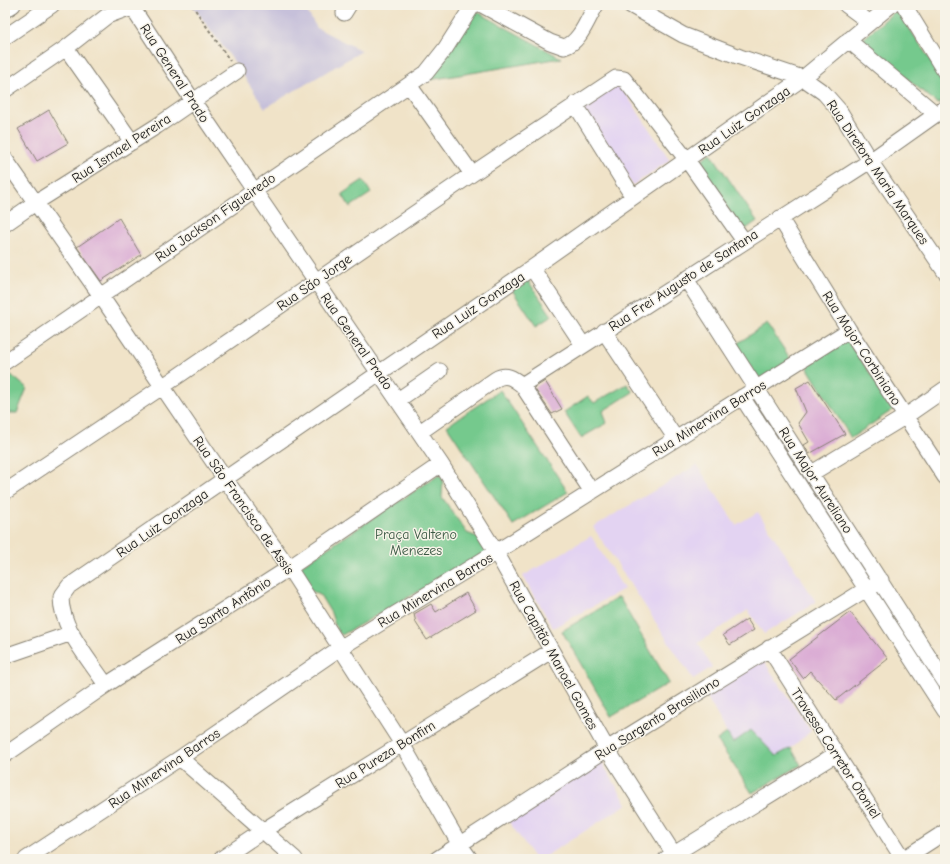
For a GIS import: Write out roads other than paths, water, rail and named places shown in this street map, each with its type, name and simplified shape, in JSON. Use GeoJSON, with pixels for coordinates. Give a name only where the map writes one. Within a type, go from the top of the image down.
{"type":"FeatureCollection","features":[{"type":"Feature","properties":{"kind":"street"},"geometry":{"type":"LineString","coordinates":[[5,10],[12,5]]}},
{"type":"Feature","properties":{"kind":"street"},"geometry":{"type":"LineString","coordinates":[[5,37],[52,5]]}},
{"type":"Feature","properties":{"kind":"street","name":"Rua Jackson Figueiredo"},"geometry":{"type":"LineString","coordinates":[[5,362],[426,73],[446,50],[472,5]]}},
{"type":"Feature","properties":{"kind":"street"},"geometry":{"type":"LineString","coordinates":[[482,5],[550,42],[564,47],[570,44],[577,37],[596,5]]}},
{"type":"Feature","properties":{"kind":"street","name":"Rua Diretora Maria Marques"},"geometry":{"type":"LineString","coordinates":[[630,5],[683,35],[740,58],[803,78],[824,93],[834,104],[870,161],[945,272]]}},
{"type":"Feature","properties":{"kind":"street"},"geometry":{"type":"LineString","coordinates":[[846,5],[870,22]]}},
{"type":"Feature","properties":{"kind":"street","name":"Rua Luiz Gonzaga"},"geometry":{"type":"LineString","coordinates":[[72,634],[63,613],[61,597],[69,586],[532,268],[803,78],[890,5]]}},
{"type":"Feature","properties":{"kind":"street"},"geometry":{"type":"LineString","coordinates":[[904,5],[945,72]]}},
{"type":"Feature","properties":{"kind":"street","name":"Rua General Prado"},"geometry":{"type":"LineString","coordinates":[[66,48],[107,16],[126,9],[135,12],[193,101],[315,281],[420,432],[496,552]]}},
{"type":"Feature","properties":{"kind":"street"},"geometry":{"type":"LineString","coordinates":[[848,40],[940,111]]}},
{"type":"Feature","properties":{"kind":"street"},"geometry":{"type":"LineString","coordinates":[[5,90],[66,48],[132,142]]}},
{"type":"Feature","properties":{"kind":"street","name":"Rua Ismael Pereira"},"geometry":{"type":"LineString","coordinates":[[5,224],[35,203],[132,142],[237,70]]}},
{"type":"Feature","properties":{"kind":"street","name":"Rua São Jorge"},"geometry":{"type":"LineString","coordinates":[[5,492],[162,387],[574,104],[612,80],[619,78],[624,79],[687,160]]}},
{"type":"Feature","properties":{"kind":"street"},"geometry":{"type":"LineString","coordinates":[[409,85],[472,174]]}},
{"type":"Feature","properties":{"kind":"street"},"geometry":{"type":"LineString","coordinates":[[574,104],[633,197]]}},
{"type":"Feature","properties":{"kind":"street","name":"Rua Frei Augusto de Santana"},"geometry":{"type":"LineString","coordinates":[[522,385],[686,278],[870,161],[940,111]]}},
{"type":"Feature","properties":{"kind":"street","name":"Rua São Francisco de Assis"},"geometry":{"type":"LineString","coordinates":[[5,159],[101,296],[224,480],[289,568],[402,744],[460,845],[470,859]]}},
{"type":"Feature","properties":{"kind":"street"},"geometry":{"type":"LineString","coordinates":[[687,160],[744,241]]}},
{"type":"Feature","properties":{"kind":"street","name":"Rua Major Corbiniano"},"geometry":{"type":"LineString","coordinates":[[780,218],[849,330],[945,477]]}},
{"type":"Feature","properties":{"kind":"street"},"geometry":{"type":"LineString","coordinates":[[532,268],[583,345]]}},
{"type":"Feature","properties":{"kind":"street","name":"Rua Major Aureliano"},"geometry":{"type":"LineString","coordinates":[[686,278],[945,681]]}},
{"type":"Feature","properties":{"kind":"street","name":"Rua Minervina Barros"},"geometry":{"type":"LineString","coordinates":[[26,859],[180,758],[340,648],[496,552],[849,330]]}},
{"type":"Feature","properties":{"kind":"street"},"geometry":{"type":"LineString","coordinates":[[604,331],[676,439]]}},
{"type":"Feature","properties":{"kind":"street"},"geometry":{"type":"LineString","coordinates":[[398,400],[440,371]]}},
{"type":"Feature","properties":{"kind":"street"},"geometry":{"type":"LineString","coordinates":[[420,432],[500,376],[512,378],[522,385],[592,492]]}},
{"type":"Feature","properties":{"kind":"street"},"geometry":{"type":"LineString","coordinates":[[812,473],[906,416],[945,389]]}},
{"type":"Feature","properties":{"kind":"street","name":"Rua Major Aureliano"},"geometry":{"type":"LineString","coordinates":[[742,397],[945,711]]}},
{"type":"Feature","properties":{"kind":"street","name":"Rua Santo Antônio"},"geometry":{"type":"LineString","coordinates":[[5,755],[106,685],[289,568],[441,464]]}},
{"type":"Feature","properties":{"kind":"street","name":"Rua Capitão Manoel Gomes"},"geometry":{"type":"LineString","coordinates":[[496,552],[607,749],[672,857]]}},
{"type":"Feature","properties":{"kind":"street","name":"Rua Sargento Brasiliano"},"geometry":{"type":"LineString","coordinates":[[437,859],[607,749],[880,580]]}},
{"type":"Feature","properties":{"kind":"street"},"geometry":{"type":"LineString","coordinates":[[5,656],[72,634],[106,685]]}},
{"type":"Feature","properties":{"kind":"street","name":"Travessa Corretor Otoniel"},"geometry":{"type":"LineString","coordinates":[[769,648],[903,859]]}},
{"type":"Feature","properties":{"kind":"street","name":"Rua Pureza Bonfim"},"geometry":{"type":"LineString","coordinates":[[221,859],[264,830],[551,651]]}},
{"type":"Feature","properties":{"kind":"street"},"geometry":{"type":"LineString","coordinates":[[672,857],[836,754]]}},
{"type":"Feature","properties":{"kind":"street"},"geometry":{"type":"LineString","coordinates":[[180,758],[264,830],[295,859]]}},
{"type":"Feature","properties":{"kind":"street"},"geometry":{"type":"LineString","coordinates":[[903,859],[945,832]]}},
{"type":"Feature","properties":{"kind":"park label","name":"Praça Valteno Menezes"},"geometry":{"type":"Point","coordinates":[416,542]}}]}
